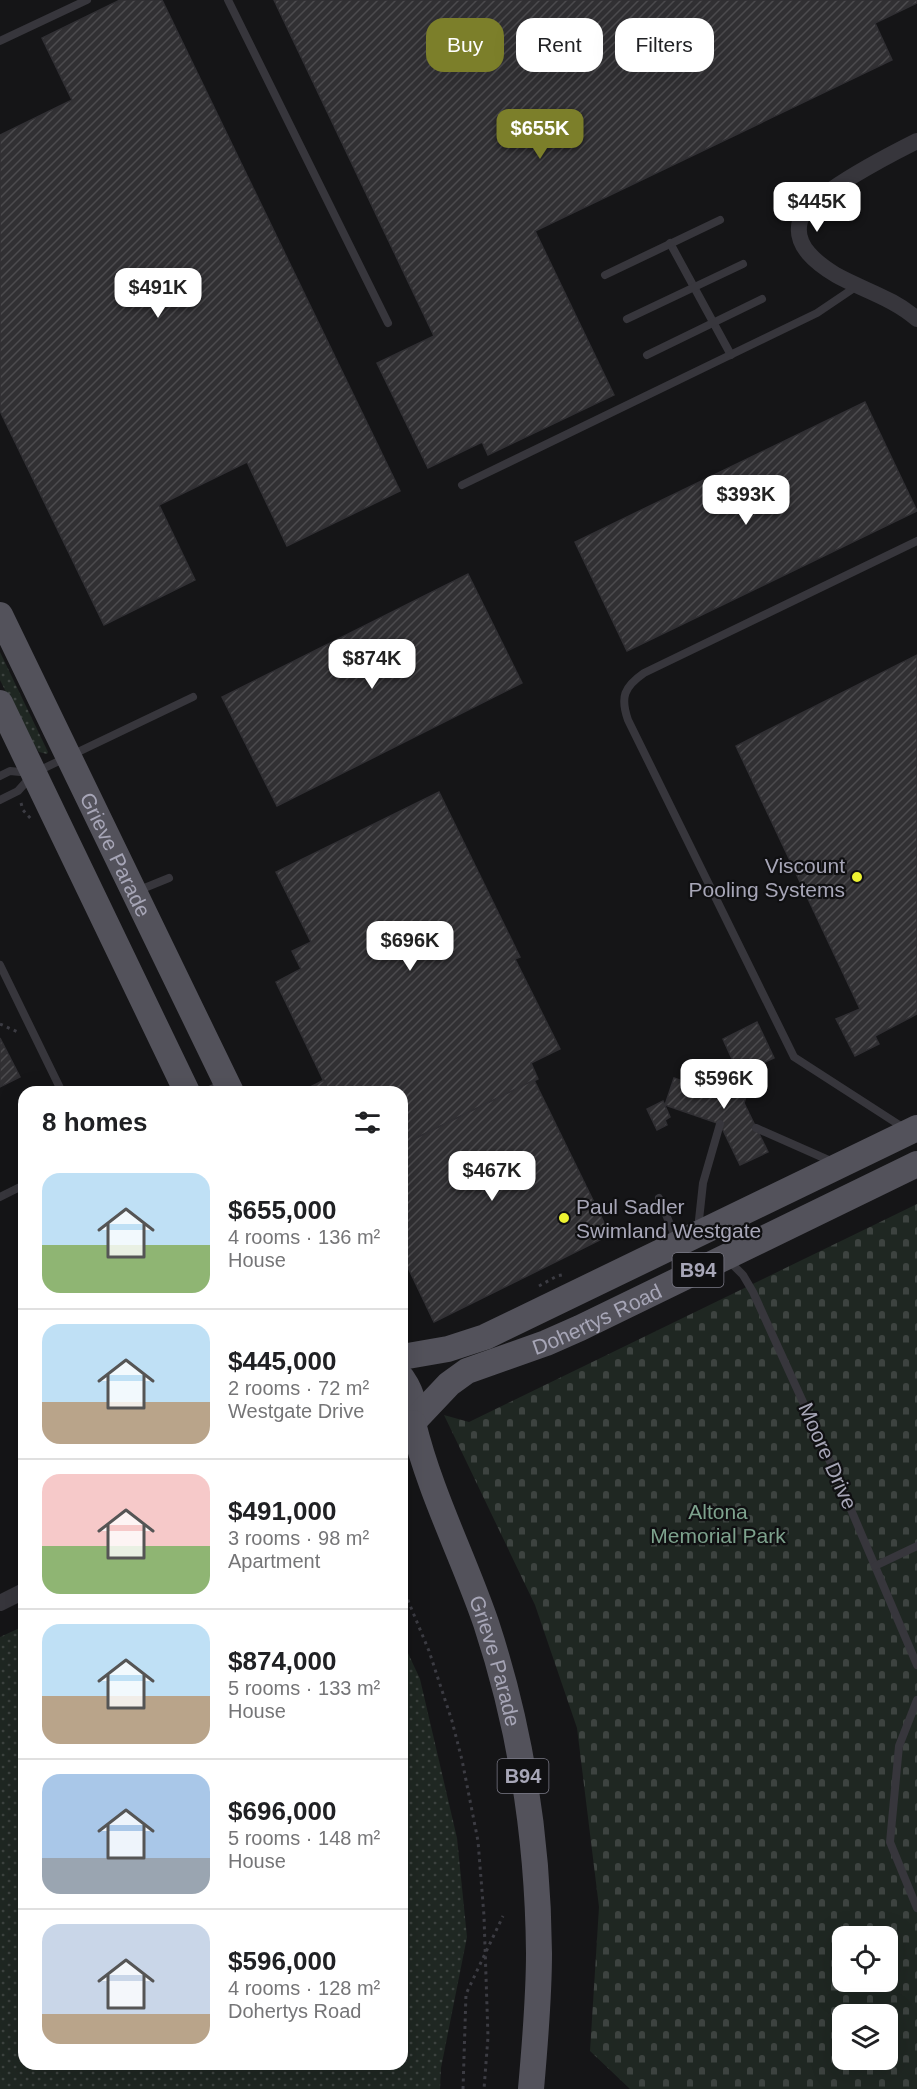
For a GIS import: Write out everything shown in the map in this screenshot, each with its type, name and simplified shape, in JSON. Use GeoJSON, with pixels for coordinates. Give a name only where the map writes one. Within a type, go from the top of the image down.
{"type":"FeatureCollection","features":[{"type":"Feature","properties":{"kind":"main road","name":"Grieve Parade"},"geometry":{"type":"LineString","coordinates":[[0,615],[134,892],[220,1086]]}},
{"type":"Feature","properties":{"kind":"main road","name":"Grieve Parade"},"geometry":{"type":"LineString","coordinates":[[0,703],[184,1086]]}},
{"type":"Feature","properties":{"kind":"main road","name":"Dohertys Road"},"geometry":{"type":"LineString","coordinates":[[408,1356],[448,1349],[484,1337],[913,1130]]}},
{"type":"Feature","properties":{"kind":"main road","name":"Dohertys Road"},"geometry":{"type":"LineString","coordinates":[[410,1429],[449,1384],[467,1371],[564,1335],[917,1164]]}},
{"type":"Feature","properties":{"kind":"main road","name":"Grieve Parade"},"geometry":{"type":"LineString","coordinates":[[408,1390],[413,1400],[410,1429],[486,1622],[513,1723],[524,1781],[533,1836],[539,1954],[538,2012],[531,2089]]}},
{"type":"Feature","properties":{"kind":"street"},"geometry":{"type":"LineString","coordinates":[[917,141],[876,162],[838,186],[811,207],[801,219],[799,230],[804,248],[837,276],[900,306],[917,319]]}},
{"type":"Feature","properties":{"kind":"street"},"geometry":{"type":"LineString","coordinates":[[0,1603],[18,1594]]}},
{"type":"Feature","properties":{"kind":"lane"},"geometry":{"type":"LineString","coordinates":[[0,42],[87,0]]}},
{"type":"Feature","properties":{"kind":"lane"},"geometry":{"type":"LineString","coordinates":[[228,0],[388,323]]}},
{"type":"Feature","properties":{"kind":"lane"},"geometry":{"type":"LineString","coordinates":[[605,275],[720,220]]}},
{"type":"Feature","properties":{"kind":"lane"},"geometry":{"type":"LineString","coordinates":[[670,243],[731,355]]}},
{"type":"Feature","properties":{"kind":"lane"},"geometry":{"type":"LineString","coordinates":[[627,320],[743,264]]}},
{"type":"Feature","properties":{"kind":"lane"},"geometry":{"type":"LineString","coordinates":[[462,485],[817,313],[858,286]]}},
{"type":"Feature","properties":{"kind":"lane"},"geometry":{"type":"LineString","coordinates":[[647,355],[762,299]]}},
{"type":"Feature","properties":{"kind":"lane"},"geometry":{"type":"LineString","coordinates":[[913,1130],[794,1057],[633,731],[624,707],[625,693],[631,682],[644,673],[917,541]]}},
{"type":"Feature","properties":{"kind":"lane"},"geometry":{"type":"LineString","coordinates":[[0,800],[18,792],[34,773],[192,697]]}},
{"type":"Feature","properties":{"kind":"lane"},"geometry":{"type":"LineString","coordinates":[[0,776],[10,771],[34,773]]}},
{"type":"Feature","properties":{"kind":"lane"},"geometry":{"type":"LineString","coordinates":[[134,892],[169,878]]}},
{"type":"Feature","properties":{"kind":"lane"},"geometry":{"type":"LineString","coordinates":[[0,965],[59,1086]]}},
{"type":"Feature","properties":{"kind":"lane"},"geometry":{"type":"LineString","coordinates":[[688,1240],[720,1124]]}},
{"type":"Feature","properties":{"kind":"lane"},"geometry":{"type":"LineString","coordinates":[[756,1128],[841,1165]]}},
{"type":"Feature","properties":{"kind":"lane"},"geometry":{"type":"LineString","coordinates":[[0,1197],[18,1188]]}},
{"type":"Feature","properties":{"kind":"lane"},"geometry":{"type":"LineString","coordinates":[[659,1198],[688,1240]]}},
{"type":"Feature","properties":{"kind":"lane","name":"Moore Drive"},"geometry":{"type":"LineString","coordinates":[[724,1257],[740,1272],[753,1292],[838,1479],[917,1665]]}},
{"type":"Feature","properties":{"kind":"lane"},"geometry":{"type":"LineString","coordinates":[[875,1566],[917,1546]]}},
{"type":"Feature","properties":{"kind":"lane"},"geometry":{"type":"LineString","coordinates":[[917,1700],[899,1746],[890,1842],[917,1908]]}},
{"type":"Feature","properties":{"kind":"path"},"geometry":{"type":"LineString","coordinates":[[408,1600],[429,1651],[449,1710],[462,1760],[478,1840],[484,1916],[488,2037],[484,2089]]}},
{"type":"Feature","properties":{"kind":"path"},"geometry":{"type":"LineString","coordinates":[[463,2089],[466,1994],[503,1916]]}},
{"type":"Feature","properties":{"kind":"green space"},"geometry":{"type":"Polygon","coordinates":[[[0,652],[47,754],[39,752],[30,740],[0,680],[0,652]]]}},
{"type":"Feature","properties":{"kind":"green space","name":"Altona Memorial Park"},"geometry":{"type":"Polygon","coordinates":[[[917,1204],[917,2089],[630,2089],[590,2051],[599,1907],[577,1728],[535,1605],[444,1415],[469,1422],[917,1204]]]}},
{"type":"Feature","properties":{"kind":"green space"},"geometry":{"type":"Polygon","coordinates":[[[18,1629],[18,2070],[408,2070],[408,1653],[420,1679],[457,1838],[467,1937],[441,2068],[440,2089],[0,2089],[0,1637],[18,1629]]]}},
{"type":"Feature","properties":{"kind":"building"},"geometry":{"type":"Polygon","coordinates":[[[120,0],[162,0],[400,491],[287,546],[247,462],[159,505],[195,580],[104,625],[0,411],[0,135],[72,100],[42,38],[120,0]]]}},
{"type":"Feature","properties":{"kind":"building"},"geometry":{"type":"Polygon","coordinates":[[[274,0],[917,0],[917,3],[875,23],[892,60],[535,231],[614,395],[488,455],[482,442],[428,468],[377,363],[434,336],[274,0]]]}},
{"type":"Feature","properties":{"kind":"building"},"geometry":{"type":"Polygon","coordinates":[[[865,402],[917,511],[627,651],[575,542],[865,402]]]}},
{"type":"Feature","properties":{"kind":"building"},"geometry":{"type":"Polygon","coordinates":[[[468,574],[522,683],[277,806],[222,697],[468,574]]]}},
{"type":"Feature","properties":{"kind":"building","name":"Viscount Pooling Systems"},"geometry":{"type":"Polygon","coordinates":[[[917,655],[917,1014],[875,1036],[879,1044],[855,1056],[836,1019],[860,1009],[736,746],[917,655]]]}},
{"type":"Feature","properties":{"kind":"building"},"geometry":{"type":"Polygon","coordinates":[[[439,792],[520,957],[515,959],[560,1049],[531,1063],[538,1079],[408,1142],[408,1086],[326,1086],[276,982],[301,969],[292,951],[311,942],[276,872],[439,792]]]}},
{"type":"Feature","properties":{"kind":"building"},"geometry":{"type":"Polygon","coordinates":[[[757,1022],[774,1058],[756,1066],[733,1061],[723,1039],[757,1022]]]}},
{"type":"Feature","properties":{"kind":"building"},"geometry":{"type":"Polygon","coordinates":[[[0,1038],[20,1077],[0,1087],[0,1038]]]}},
{"type":"Feature","properties":{"kind":"building"},"geometry":{"type":"Polygon","coordinates":[[[733,1061],[756,1066],[744,1103],[768,1152],[740,1165],[720,1124],[665,1105],[674,1078],[722,1095],[733,1061]]]}},
{"type":"Feature","properties":{"kind":"building"},"geometry":{"type":"Polygon","coordinates":[[[324,1080],[326,1086],[312,1086],[324,1080]]]}},
{"type":"Feature","properties":{"kind":"building"},"geometry":{"type":"Polygon","coordinates":[[[534,1080],[610,1235],[434,1322],[408,1268],[408,1142],[534,1080]]]}},
{"type":"Feature","properties":{"kind":"building"},"geometry":{"type":"Polygon","coordinates":[[[663,1101],[670,1117],[665,1120],[667,1125],[657,1130],[647,1109],[663,1101]]]}},
{"type":"Feature","properties":{"kind":"place","name":"Viscount Pooling Systems"},"geometry":{"type":"Point","coordinates":[857,877]}},
{"type":"Feature","properties":{"kind":"place","name":"Paul Sadler Swimland Westgate"},"geometry":{"type":"Point","coordinates":[564,1218]}}]}
